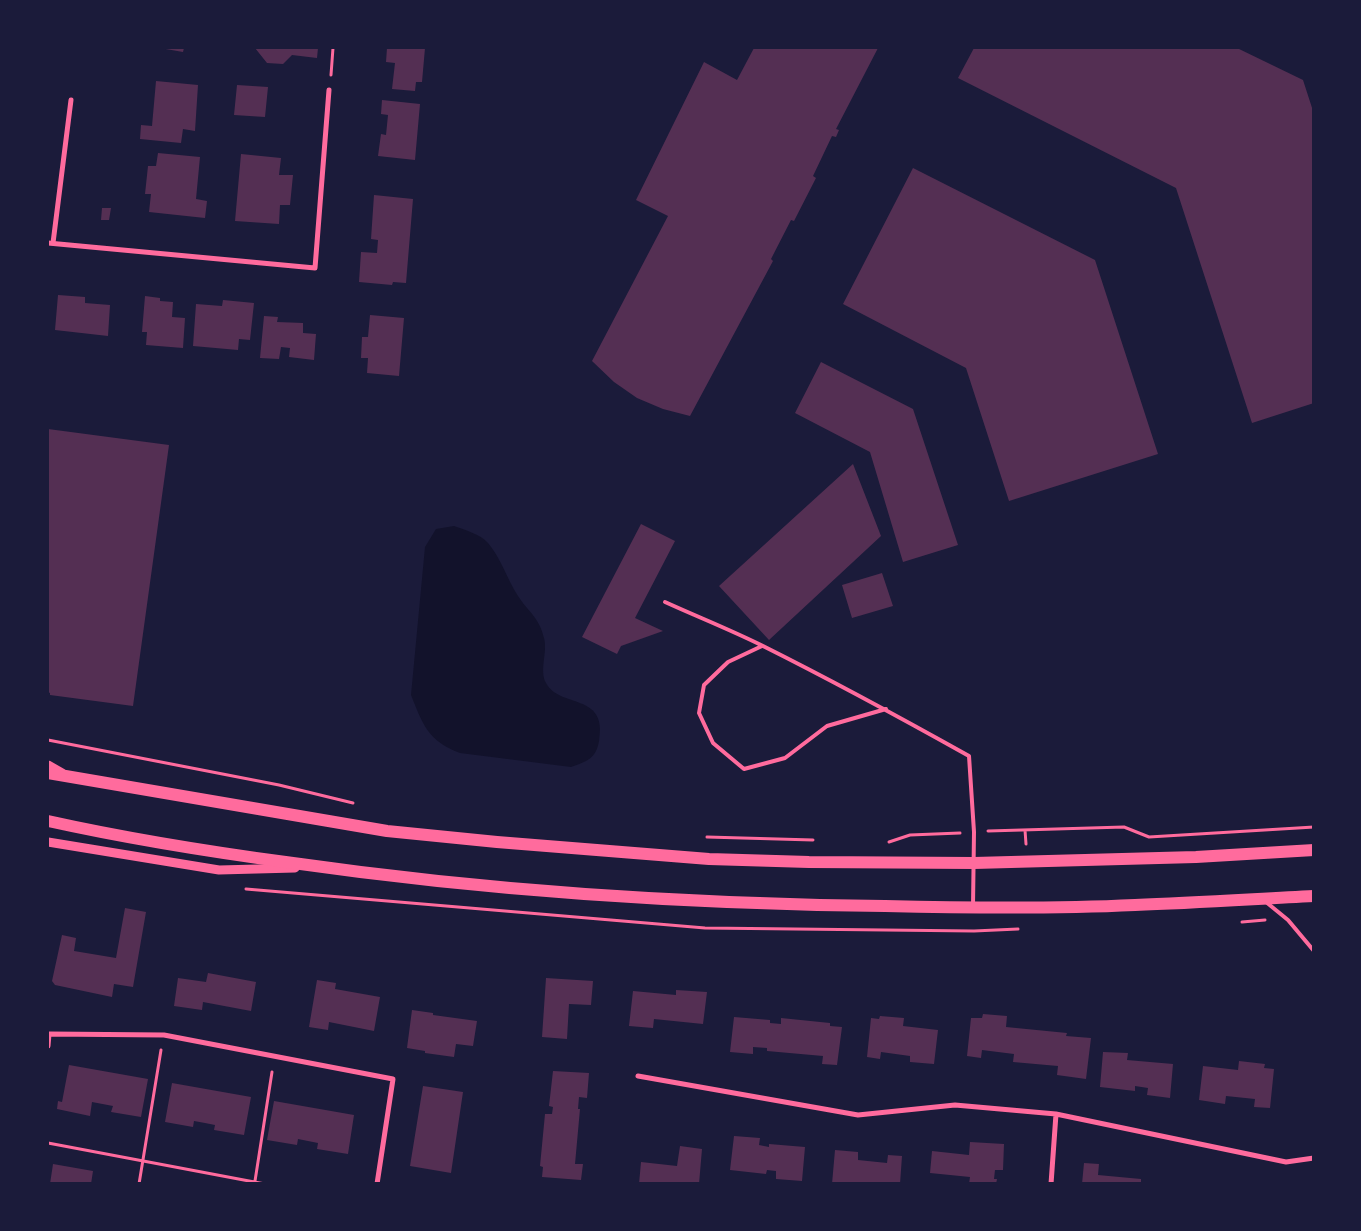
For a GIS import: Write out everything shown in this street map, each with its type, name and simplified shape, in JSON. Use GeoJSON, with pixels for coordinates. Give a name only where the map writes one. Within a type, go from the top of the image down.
{"type":"FeatureCollection","features":[{"type":"Feature","properties":{"kind":"main road"},"geometry":{"type":"LineString","coordinates":[[48,773],[387,831],[488,842],[709,859],[974,863],[1187,858],[1314,850]]}},
{"type":"Feature","properties":{"kind":"main road"},"geometry":{"type":"LineString","coordinates":[[48,821],[97,832],[381,876],[495,888],[706,902],[973,908],[1132,905],[1314,896]]}},
{"type":"Feature","properties":{"kind":"street"},"geometry":{"type":"LineString","coordinates":[[71,100],[50,243],[315,268],[329,90]]}},
{"type":"Feature","properties":{"kind":"street"},"geometry":{"type":"LineString","coordinates":[[48,765],[71,778]]}},
{"type":"Feature","properties":{"kind":"street"},"geometry":{"type":"LineString","coordinates":[[48,842],[219,870],[319,867]]}},
{"type":"Feature","properties":{"kind":"street"},"geometry":{"type":"LineString","coordinates":[[48,1046],[49,1034],[164,1035],[393,1079],[377,1184]]}},
{"type":"Feature","properties":{"kind":"street"},"geometry":{"type":"LineString","coordinates":[[638,1076],[858,1116],[955,1105],[1056,1114],[1286,1162],[1314,1158]]}},
{"type":"Feature","properties":{"kind":"street"},"geometry":{"type":"LineString","coordinates":[[1051,1184],[1056,1114]]}},
{"type":"Feature","properties":{"kind":"lane"},"geometry":{"type":"LineString","coordinates":[[665,602],[762,646],[886,710],[969,756],[974,832],[973,908]]}},
{"type":"Feature","properties":{"kind":"lane"},"geometry":{"type":"LineString","coordinates":[[762,646],[728,662],[704,685],[699,713],[713,743],[744,769],[785,758],[827,726],[886,710]]}},
{"type":"Feature","properties":{"kind":"lane"},"geometry":{"type":"LineString","coordinates":[[1262,899],[1288,920],[1314,951]]}},
{"type":"Feature","properties":{"kind":"path"},"geometry":{"type":"LineString","coordinates":[[329,90],[333,48]]}},
{"type":"Feature","properties":{"kind":"path"},"geometry":{"type":"LineString","coordinates":[[48,740],[279,785],[362,806]]}},
{"type":"Feature","properties":{"kind":"path"},"geometry":{"type":"LineString","coordinates":[[886,843],[910,835],[1124,826],[1149,837],[1314,826]]}},
{"type":"Feature","properties":{"kind":"path"},"geometry":{"type":"LineString","coordinates":[[700,837],[818,841]]}},
{"type":"Feature","properties":{"kind":"path"},"geometry":{"type":"LineString","coordinates":[[139,1184],[164,1035]]}},
{"type":"Feature","properties":{"kind":"path"},"geometry":{"type":"LineString","coordinates":[[254,1182],[275,1056]]}},
{"type":"Feature","properties":{"kind":"path"},"geometry":{"type":"LineString","coordinates":[[48,1143],[265,1184]]}},
{"type":"Feature","properties":{"kind":"shaded area"},"geometry":{"type":"Polygon","coordinates":[[[454,526],[477,535],[488,543],[497,555],[518,596],[536,620],[542,631],[545,643],[543,672],[546,683],[553,691],[590,708],[596,715],[600,726],[599,741],[596,752],[590,759],[571,767],[460,753],[441,743],[428,731],[423,723],[411,695],[425,547],[436,529],[454,526]]]}},
{"type":"Feature","properties":{"kind":"building"},"geometry":{"type":"Polygon","coordinates":[[[160,48],[184,48],[183,52],[160,48]]]}},
{"type":"Feature","properties":{"kind":"building"},"geometry":{"type":"Polygon","coordinates":[[[255,48],[318,48],[317,58],[292,55],[283,64],[267,63],[255,48]]]}},
{"type":"Feature","properties":{"kind":"building"},"geometry":{"type":"Polygon","coordinates":[[[387,48],[425,48],[422,82],[416,82],[415,91],[392,89],[395,63],[386,62],[387,48]]]}},
{"type":"Feature","properties":{"kind":"building"},"geometry":{"type":"Polygon","coordinates":[[[754,48],[878,48],[836,129],[839,130],[836,137],[832,136],[813,176],[816,178],[794,221],[791,220],[771,259],[773,261],[690,416],[663,409],[637,398],[614,382],[592,361],[668,216],[636,200],[704,62],[737,80],[754,48]]]}},
{"type":"Feature","properties":{"kind":"building"},"geometry":{"type":"Polygon","coordinates":[[[974,48],[1237,48],[1303,80],[1314,114],[1314,403],[1252,423],[1176,188],[958,78],[974,48]]]}},
{"type":"Feature","properties":{"kind":"building"},"geometry":{"type":"Polygon","coordinates":[[[156,81],[198,85],[195,131],[183,129],[181,143],[140,139],[141,125],[152,126],[156,81]]]}},
{"type":"Feature","properties":{"kind":"building"},"geometry":{"type":"Polygon","coordinates":[[[237,85],[268,87],[265,117],[234,115],[237,85]]]}},
{"type":"Feature","properties":{"kind":"building"},"geometry":{"type":"Polygon","coordinates":[[[382,100],[420,104],[415,160],[378,156],[381,134],[386,135],[388,115],[381,114],[382,100]]]}},
{"type":"Feature","properties":{"kind":"building"},"geometry":{"type":"Polygon","coordinates":[[[158,153],[200,157],[196,199],[207,201],[205,218],[149,212],[151,194],[145,194],[148,166],[156,166],[158,153]]]}},
{"type":"Feature","properties":{"kind":"building"},"geometry":{"type":"Polygon","coordinates":[[[241,154],[281,158],[279,175],[293,175],[290,205],[280,205],[279,224],[235,221],[241,154]]]}},
{"type":"Feature","properties":{"kind":"building"},"geometry":{"type":"Polygon","coordinates":[[[913,168],[1095,260],[1158,454],[1009,501],[966,368],[843,304],[913,168]]]}},
{"type":"Feature","properties":{"kind":"building"},"geometry":{"type":"Polygon","coordinates":[[[374,195],[413,199],[406,283],[393,282],[392,285],[359,282],[361,252],[377,253],[378,240],[371,239],[374,195]]]}},
{"type":"Feature","properties":{"kind":"building"},"geometry":{"type":"Polygon","coordinates":[[[102,208],[111,208],[109,220],[101,220],[102,208]]]}},
{"type":"Feature","properties":{"kind":"building"},"geometry":{"type":"Polygon","coordinates":[[[58,295],[85,297],[85,303],[110,305],[108,336],[55,330],[58,295]]]}},
{"type":"Feature","properties":{"kind":"building"},"geometry":{"type":"Polygon","coordinates":[[[145,296],[160,298],[160,301],[173,302],[172,317],[185,318],[183,348],[146,345],[147,332],[142,332],[145,296]]]}},
{"type":"Feature","properties":{"kind":"building"},"geometry":{"type":"Polygon","coordinates":[[[223,300],[254,303],[250,340],[239,339],[238,350],[193,346],[196,304],[222,306],[223,300]]]}},
{"type":"Feature","properties":{"kind":"building"},"geometry":{"type":"Polygon","coordinates":[[[370,315],[404,318],[399,376],[367,373],[368,358],[361,358],[362,337],[368,337],[370,315]]]}},
{"type":"Feature","properties":{"kind":"building"},"geometry":{"type":"Polygon","coordinates":[[[264,316],[278,317],[277,322],[303,323],[303,333],[316,334],[314,360],[289,357],[290,348],[281,347],[279,359],[260,358],[264,316]]]}},
{"type":"Feature","properties":{"kind":"building"},"geometry":{"type":"Polygon","coordinates":[[[821,362],[913,409],[958,545],[903,562],[870,452],[795,413],[821,362]]]}},
{"type":"Feature","properties":{"kind":"building"},"geometry":{"type":"Polygon","coordinates":[[[48,429],[169,445],[133,706],[50,695],[48,692],[48,429]]]}},
{"type":"Feature","properties":{"kind":"building"},"geometry":{"type":"Polygon","coordinates":[[[853,464],[881,536],[769,640],[719,586],[853,464]]]}},
{"type":"Feature","properties":{"kind":"building"},"geometry":{"type":"Polygon","coordinates":[[[641,524],[675,541],[635,618],[663,631],[621,646],[617,654],[582,637],[641,524]]]}},
{"type":"Feature","properties":{"kind":"building"},"geometry":{"type":"Polygon","coordinates":[[[882,573],[893,606],[852,618],[842,585],[882,573]]]}},
{"type":"Feature","properties":{"kind":"building"},"geometry":{"type":"Polygon","coordinates":[[[125,908],[146,912],[133,987],[114,984],[112,997],[55,985],[52,981],[62,935],[76,938],[74,951],[116,958],[125,908]]]}},
{"type":"Feature","properties":{"kind":"building"},"geometry":{"type":"Polygon","coordinates":[[[208,973],[256,982],[251,1011],[203,1002],[202,1010],[174,1006],[178,978],[206,982],[208,973]]]}},
{"type":"Feature","properties":{"kind":"building"},"geometry":{"type":"Polygon","coordinates":[[[546,978],[593,981],[591,1005],[569,1004],[567,1039],[542,1037],[546,978]]]}},
{"type":"Feature","properties":{"kind":"building"},"geometry":{"type":"Polygon","coordinates":[[[317,980],[336,983],[335,989],[380,997],[374,1031],[329,1022],[328,1030],[309,1027],[317,980]]]}},
{"type":"Feature","properties":{"kind":"building"},"geometry":{"type":"Polygon","coordinates":[[[676,990],[707,992],[703,1024],[654,1019],[653,1028],[629,1026],[633,991],[676,995],[676,990]]]}},
{"type":"Feature","properties":{"kind":"building"},"geometry":{"type":"Polygon","coordinates":[[[412,1010],[477,1021],[473,1046],[456,1044],[454,1057],[425,1053],[425,1051],[407,1048],[412,1010]]]}},
{"type":"Feature","properties":{"kind":"building"},"geometry":{"type":"Polygon","coordinates":[[[983,1014],[1007,1016],[1006,1027],[1067,1033],[1066,1036],[1091,1038],[1086,1079],[1057,1075],[1058,1066],[1013,1062],[1014,1054],[982,1050],[981,1058],[967,1056],[971,1018],[982,1018],[983,1014]]]}},
{"type":"Feature","properties":{"kind":"building"},"geometry":{"type":"Polygon","coordinates":[[[880,1016],[904,1018],[903,1026],[938,1030],[934,1064],[910,1062],[910,1056],[881,1052],[880,1059],[867,1057],[871,1018],[879,1019],[880,1016]]]}},
{"type":"Feature","properties":{"kind":"building"},"geometry":{"type":"Polygon","coordinates":[[[734,1017],[770,1020],[770,1023],[781,1024],[781,1018],[830,1023],[830,1026],[842,1027],[837,1065],[822,1064],[823,1056],[767,1051],[767,1048],[753,1047],[753,1054],[730,1052],[734,1017]]]}},
{"type":"Feature","properties":{"kind":"building"},"geometry":{"type":"Polygon","coordinates":[[[1103,1052],[1128,1053],[1127,1060],[1173,1064],[1170,1098],[1147,1095],[1148,1088],[1135,1086],[1135,1091],[1100,1087],[1103,1052]]]}},
{"type":"Feature","properties":{"kind":"building"},"geometry":{"type":"Polygon","coordinates":[[[1239,1061],[1265,1064],[1264,1068],[1274,1069],[1270,1108],[1254,1107],[1255,1099],[1226,1096],[1225,1104],[1199,1100],[1203,1066],[1238,1070],[1239,1061]]]}},
{"type":"Feature","properties":{"kind":"building"},"geometry":{"type":"Polygon","coordinates":[[[69,1065],[148,1079],[141,1117],[111,1112],[113,1106],[92,1102],[90,1116],[57,1109],[58,1101],[62,1102],[69,1065]]]}},
{"type":"Feature","properties":{"kind":"building"},"geometry":{"type":"Polygon","coordinates":[[[553,1071],[589,1073],[587,1098],[579,1097],[578,1109],[580,1109],[575,1164],[583,1164],[581,1180],[542,1177],[543,1167],[540,1166],[545,1114],[552,1114],[553,1107],[549,1106],[553,1071]]]}},
{"type":"Feature","properties":{"kind":"building"},"geometry":{"type":"Polygon","coordinates":[[[172,1083],[251,1097],[244,1135],[214,1130],[215,1125],[194,1121],[193,1127],[165,1122],[172,1083]]]}},
{"type":"Feature","properties":{"kind":"building"},"geometry":{"type":"Polygon","coordinates":[[[423,1086],[463,1092],[451,1173],[410,1166],[423,1086]]]}},
{"type":"Feature","properties":{"kind":"building"},"geometry":{"type":"Polygon","coordinates":[[[274,1101],[354,1115],[348,1154],[317,1149],[318,1143],[298,1139],[297,1145],[267,1140],[274,1101]]]}},
{"type":"Feature","properties":{"kind":"building"},"geometry":{"type":"Polygon","coordinates":[[[734,1136],[760,1138],[759,1145],[769,1147],[769,1144],[805,1147],[802,1181],[776,1179],[776,1171],[767,1170],[766,1174],[730,1170],[734,1136]]]}},
{"type":"Feature","properties":{"kind":"building"},"geometry":{"type":"Polygon","coordinates":[[[970,1142],[1004,1144],[1003,1170],[995,1170],[994,1179],[997,1179],[996,1184],[969,1184],[970,1177],[930,1173],[932,1151],[969,1155],[970,1142]]]}},
{"type":"Feature","properties":{"kind":"building"},"geometry":{"type":"Polygon","coordinates":[[[680,1146],[702,1149],[699,1184],[639,1184],[641,1162],[677,1166],[680,1146]]]}},
{"type":"Feature","properties":{"kind":"building"},"geometry":{"type":"Polygon","coordinates":[[[835,1150],[858,1152],[858,1160],[887,1163],[888,1155],[902,1156],[900,1184],[832,1184],[835,1150]]]}},
{"type":"Feature","properties":{"kind":"building"},"geometry":{"type":"Polygon","coordinates":[[[1084,1163],[1099,1164],[1098,1175],[1141,1179],[1141,1184],[1082,1184],[1084,1163]]]}},
{"type":"Feature","properties":{"kind":"building"},"geometry":{"type":"Polygon","coordinates":[[[53,1164],[93,1171],[91,1184],[50,1184],[53,1164]]]}}]}
